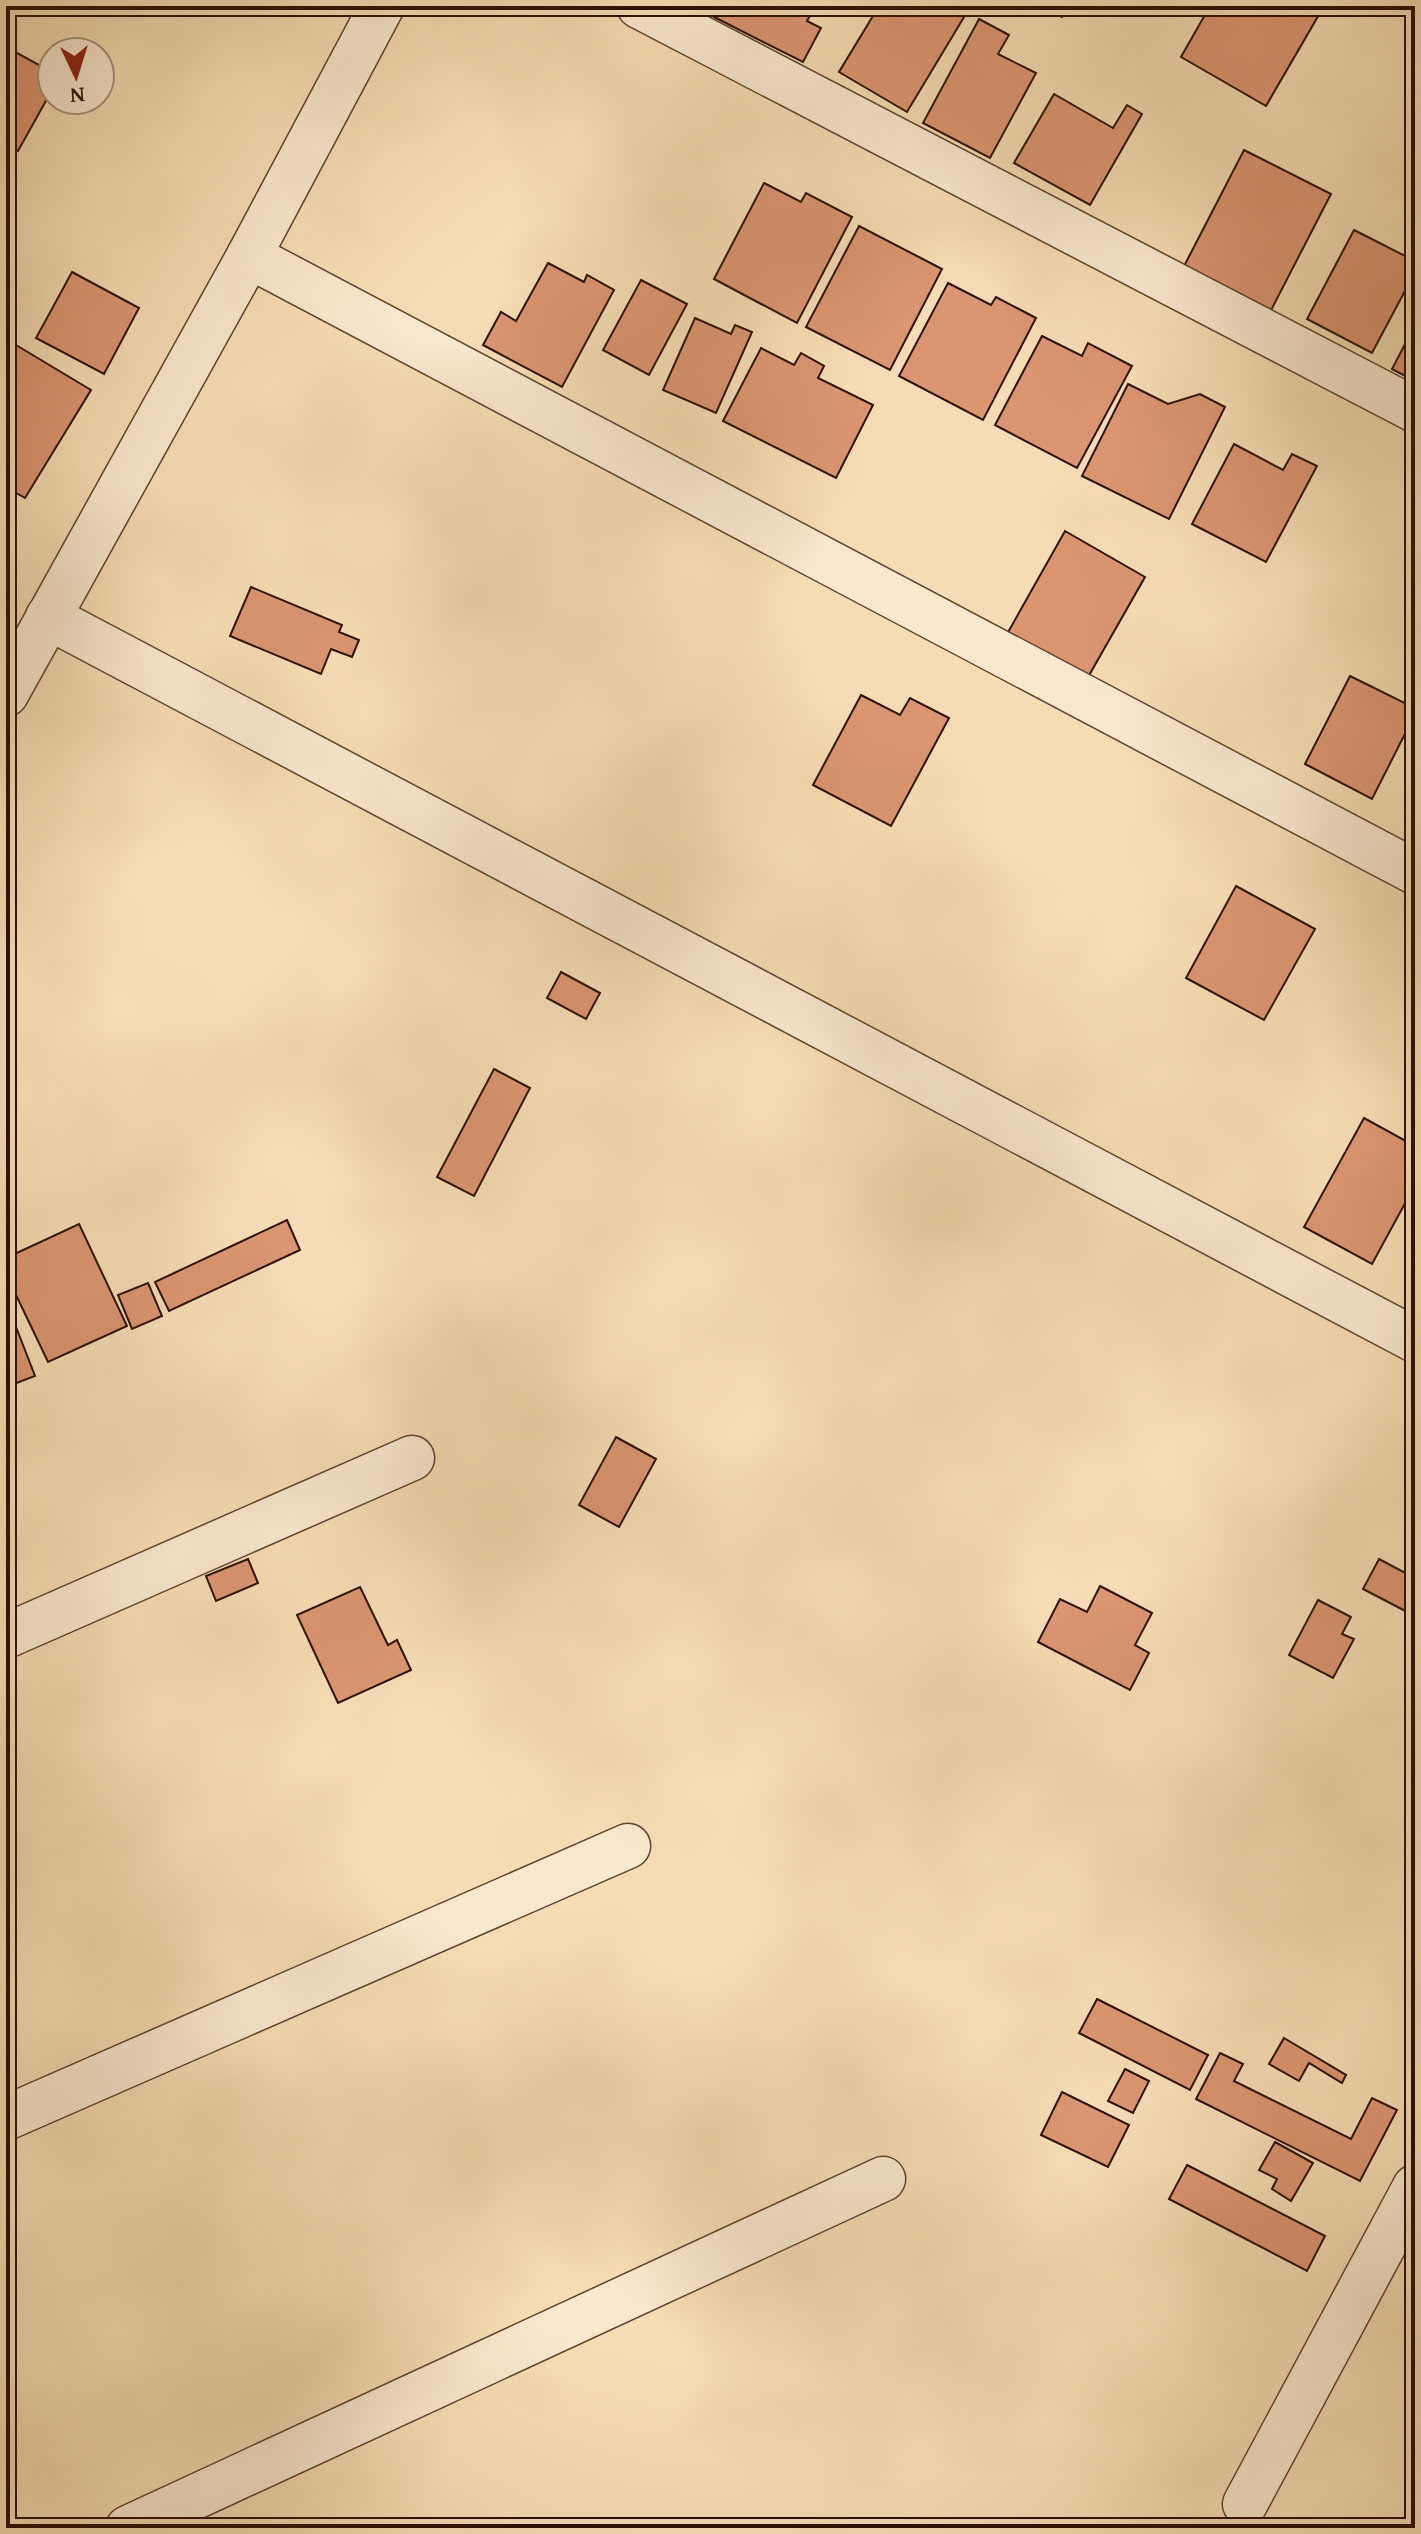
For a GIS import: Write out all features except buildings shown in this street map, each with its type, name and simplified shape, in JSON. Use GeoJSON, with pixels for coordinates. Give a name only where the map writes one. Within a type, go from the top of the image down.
{"type":"FeatureCollection","features":[{"type":"Feature","properties":{"kind":"street"},"geometry":{"type":"LineString","coordinates":[[6,694],[249,256],[382,6]]}},
{"type":"Feature","properties":{"kind":"street"},"geometry":{"type":"LineString","coordinates":[[639,6],[1415,410]]}},
{"type":"Feature","properties":{"kind":"street"},"geometry":{"type":"LineString","coordinates":[[249,256],[1415,872]]}},
{"type":"Feature","properties":{"kind":"street"},"geometry":{"type":"LineString","coordinates":[[48,617],[1415,1340]]}},
{"type":"Feature","properties":{"kind":"street"},"geometry":{"type":"LineString","coordinates":[[6,1636],[412,1458]]}},
{"type":"Feature","properties":{"kind":"street"},"geometry":{"type":"LineString","coordinates":[[6,2118],[628,1846]]}},
{"type":"Feature","properties":{"kind":"street"},"geometry":{"type":"LineString","coordinates":[[128,2528],[883,2179]]}},
{"type":"Feature","properties":{"kind":"street"},"geometry":{"type":"LineString","coordinates":[[1245,2504],[1409,2210]]}}]}
